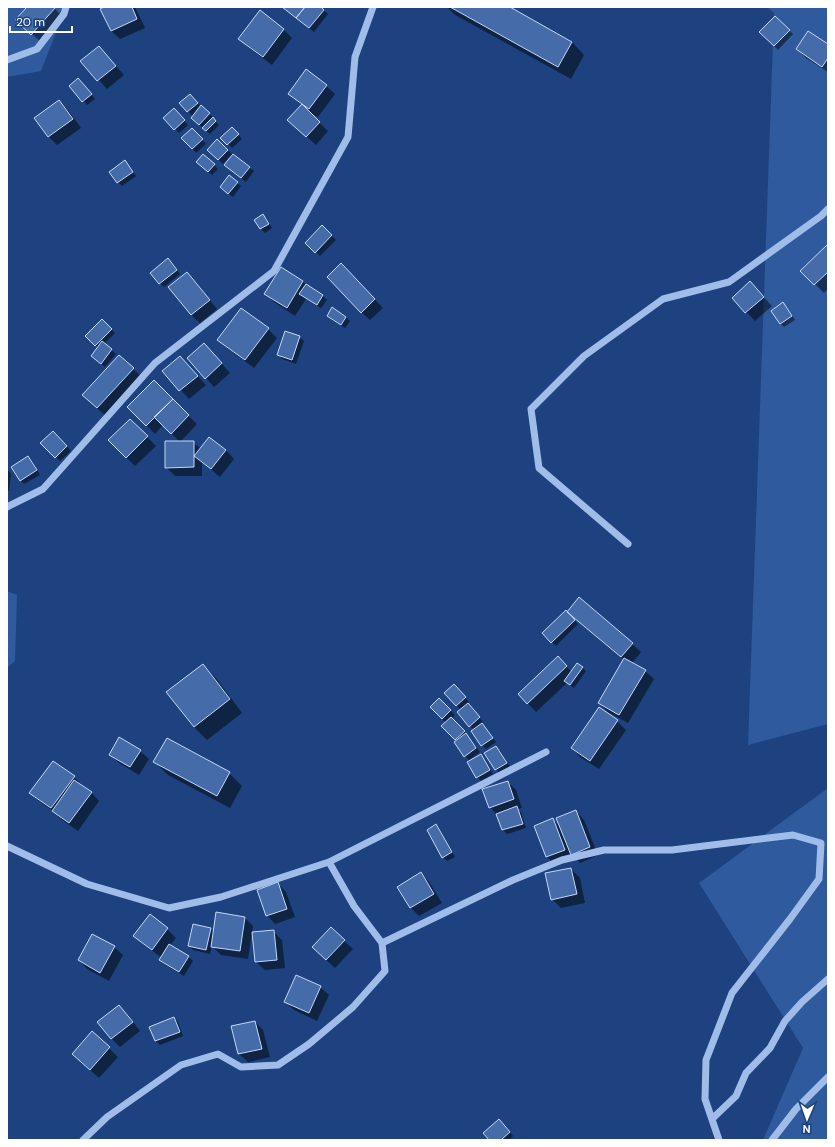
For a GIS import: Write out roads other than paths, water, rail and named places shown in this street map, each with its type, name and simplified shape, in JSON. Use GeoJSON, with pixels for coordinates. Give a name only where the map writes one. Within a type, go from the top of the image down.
{"type":"FeatureCollection","features":[{"type":"Feature","properties":{"kind":"street"},"geometry":{"type":"LineString","coordinates":[[7,60],[37,49],[64,14],[66,7]]}},
{"type":"Feature","properties":{"kind":"street"},"geometry":{"type":"LineString","coordinates":[[7,507],[43,489],[155,363],[274,271],[348,137],[355,57],[373,7]]}},
{"type":"Feature","properties":{"kind":"street"},"geometry":{"type":"LineString","coordinates":[[628,544],[539,468],[531,409],[584,356],[664,299],[729,282],[822,216],[828,209]]}},
{"type":"Feature","properties":{"kind":"street"},"geometry":{"type":"LineString","coordinates":[[7,846],[87,884],[169,908],[221,897],[329,862],[546,752]]}},
{"type":"Feature","properties":{"kind":"street"},"geometry":{"type":"LineString","coordinates":[[382,944],[513,880],[562,860],[604,850],[672,850],[793,835],[821,843],[819,878],[790,919],[732,993],[706,1060],[705,1099],[719,1140]]}},
{"type":"Feature","properties":{"kind":"street"},"geometry":{"type":"LineString","coordinates":[[83,1140],[107,1117],[181,1065],[218,1054],[241,1067],[278,1065],[309,1044],[353,1007],[385,971],[382,944],[354,906],[329,862]]}},
{"type":"Feature","properties":{"kind":"street"},"geometry":{"type":"LineString","coordinates":[[712,1119],[736,1096],[746,1073],[770,1048],[785,1021],[802,1002],[828,979]]}},
{"type":"Feature","properties":{"kind":"street"},"geometry":{"type":"LineString","coordinates":[[772,1140],[796,1109],[828,1077]]}}]}
